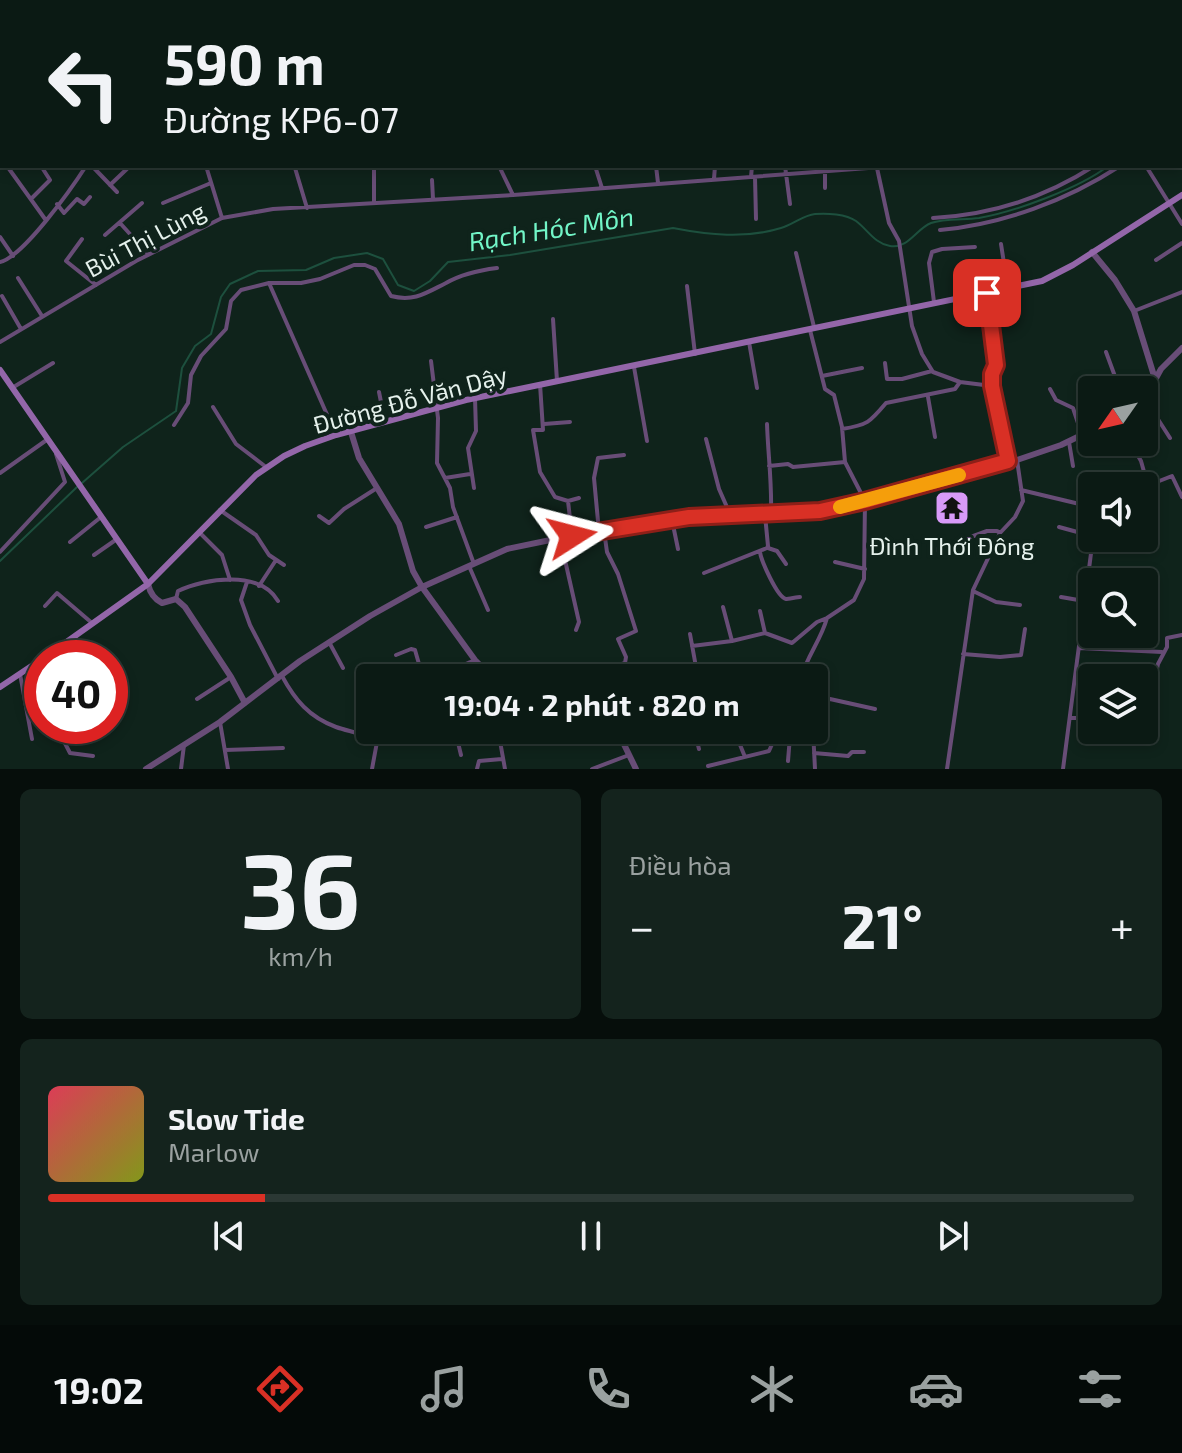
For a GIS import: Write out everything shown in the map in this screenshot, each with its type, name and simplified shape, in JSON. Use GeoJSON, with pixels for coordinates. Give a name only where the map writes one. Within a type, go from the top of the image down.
{"type":"FeatureCollection","features":[{"type":"Feature","properties":{"kind":"main road","name":"Đường Đỗ Văn Dậy"},"geometry":{"type":"LineString","coordinates":[[69,640],[148,584],[266,467],[284,456],[336,435],[475,398],[1042,281],[1182,195]]}},
{"type":"Feature","properties":{"kind":"main road"},"geometry":{"type":"LineString","coordinates":[[0,370],[148,584]]}},
{"type":"Feature","properties":{"kind":"main road","name":"Đường Đỗ Văn Dậy"},"geometry":{"type":"LineString","coordinates":[[0,687],[24,672]]}},
{"type":"Feature","properties":{"kind":"street"},"geometry":{"type":"LineString","coordinates":[[8,168],[45,219]]}},
{"type":"Feature","properties":{"kind":"street"},"geometry":{"type":"LineString","coordinates":[[31,199],[50,180],[42,168]]}},
{"type":"Feature","properties":{"kind":"street"},"geometry":{"type":"LineString","coordinates":[[0,262],[25,246],[87,168]]}},
{"type":"Feature","properties":{"kind":"street"},"geometry":{"type":"LineString","coordinates":[[91,168],[117,192]]}},
{"type":"Feature","properties":{"kind":"street"},"geometry":{"type":"LineString","coordinates":[[110,185],[128,168]]}},
{"type":"Feature","properties":{"kind":"street"},"geometry":{"type":"LineString","coordinates":[[207,168],[222,218]]}},
{"type":"Feature","properties":{"kind":"street"},"geometry":{"type":"LineString","coordinates":[[295,168],[307,208]]}},
{"type":"Feature","properties":{"kind":"street"},"geometry":{"type":"LineString","coordinates":[[374,168],[374,203]]}},
{"type":"Feature","properties":{"kind":"street"},"geometry":{"type":"LineString","coordinates":[[500,168],[513,195]]}},
{"type":"Feature","properties":{"kind":"street"},"geometry":{"type":"LineString","coordinates":[[596,168],[602,188]]}},
{"type":"Feature","properties":{"kind":"street"},"geometry":{"type":"LineString","coordinates":[[656,168],[658,183]]}},
{"type":"Feature","properties":{"kind":"street"},"geometry":{"type":"LineString","coordinates":[[714,179],[715,168]]}},
{"type":"Feature","properties":{"kind":"street"},"geometry":{"type":"LineString","coordinates":[[752,168],[756,219]]}},
{"type":"Feature","properties":{"kind":"street"},"geometry":{"type":"LineString","coordinates":[[785,168],[790,204]]}},
{"type":"Feature","properties":{"kind":"street","name":"Bùi Thị Lùng"},"geometry":{"type":"LineString","coordinates":[[0,342],[148,254],[222,218],[273,209],[513,195],[867,168]]}},
{"type":"Feature","properties":{"kind":"street"},"geometry":{"type":"LineString","coordinates":[[877,168],[889,223],[899,241],[909,310],[922,354],[932,371]]}},
{"type":"Feature","properties":{"kind":"street"},"geometry":{"type":"LineString","coordinates":[[933,218],[979,215],[1042,193],[1090,168]]}},
{"type":"Feature","properties":{"kind":"street"},"geometry":{"type":"LineString","coordinates":[[940,230],[980,226],[1010,217],[1092,184],[1117,168]]}},
{"type":"Feature","properties":{"kind":"street"},"geometry":{"type":"LineString","coordinates":[[1147,168],[1182,224]]}},
{"type":"Feature","properties":{"kind":"street"},"geometry":{"type":"LineString","coordinates":[[825,172],[825,188]]}},
{"type":"Feature","properties":{"kind":"street"},"geometry":{"type":"LineString","coordinates":[[432,180],[433,199]]}},
{"type":"Feature","properties":{"kind":"street"},"geometry":{"type":"LineString","coordinates":[[163,203],[211,183]]}},
{"type":"Feature","properties":{"kind":"street"},"geometry":{"type":"LineString","coordinates":[[57,204],[64,213],[77,199],[84,204],[90,197]]}},
{"type":"Feature","properties":{"kind":"street"},"geometry":{"type":"LineString","coordinates":[[105,235],[142,203]]}},
{"type":"Feature","properties":{"kind":"street"},"geometry":{"type":"LineString","coordinates":[[120,223],[148,254]]}},
{"type":"Feature","properties":{"kind":"street"},"geometry":{"type":"LineString","coordinates":[[0,237],[13,256]]}},
{"type":"Feature","properties":{"kind":"street"},"geometry":{"type":"LineString","coordinates":[[82,239],[66,261],[96,285]]}},
{"type":"Feature","properties":{"kind":"street"},"geometry":{"type":"LineString","coordinates":[[1156,260],[1182,243]]}},
{"type":"Feature","properties":{"kind":"street"},"geometry":{"type":"LineString","coordinates":[[1001,244],[1008,289]]}},
{"type":"Feature","properties":{"kind":"street"},"geometry":{"type":"LineString","coordinates":[[935,304],[929,263],[932,252],[975,247]]}},
{"type":"Feature","properties":{"kind":"street"},"geometry":{"type":"LineString","coordinates":[[1092,252],[1115,280],[1134,311],[1154,376]]}},
{"type":"Feature","properties":{"kind":"street"},"geometry":{"type":"LineString","coordinates":[[692,646],[765,633],[792,643],[817,622],[854,600],[864,579],[865,501],[845,462],[842,429],[834,395],[825,389],[796,253]]}},
{"type":"Feature","properties":{"kind":"street"},"geometry":{"type":"LineString","coordinates":[[174,425],[188,403],[191,375],[201,356],[226,329],[231,301],[241,290],[269,283],[301,283],[354,265],[365,265],[375,269],[391,296],[412,298],[421,297],[447,282],[497,268]]}},
{"type":"Feature","properties":{"kind":"street"},"geometry":{"type":"LineString","coordinates":[[18,278],[42,316]]}},
{"type":"Feature","properties":{"kind":"street"},"geometry":{"type":"LineString","coordinates":[[269,283],[336,435]]}},
{"type":"Feature","properties":{"kind":"street"},"geometry":{"type":"LineString","coordinates":[[687,286],[695,354]]}},
{"type":"Feature","properties":{"kind":"street"},"geometry":{"type":"LineString","coordinates":[[1134,311],[1182,292]]}},
{"type":"Feature","properties":{"kind":"street"},"geometry":{"type":"LineString","coordinates":[[987,293],[996,365],[992,386],[1008,461]]}},
{"type":"Feature","properties":{"kind":"street"},"geometry":{"type":"LineString","coordinates":[[2,296],[21,329]]}},
{"type":"Feature","properties":{"kind":"street"},"geometry":{"type":"LineString","coordinates":[[553,319],[557,381]]}},
{"type":"Feature","properties":{"kind":"street"},"geometry":{"type":"LineString","coordinates":[[749,342],[757,388]]}},
{"type":"Feature","properties":{"kind":"street"},"geometry":{"type":"LineString","coordinates":[[1158,376],[1182,348]]}},
{"type":"Feature","properties":{"kind":"street"},"geometry":{"type":"LineString","coordinates":[[1106,352],[1115,376]]}},
{"type":"Feature","properties":{"kind":"street"},"geometry":{"type":"LineString","coordinates":[[431,361],[437,463],[445,478],[488,610]]}},
{"type":"Feature","properties":{"kind":"street"},"geometry":{"type":"LineString","coordinates":[[12,388],[53,363]]}},
{"type":"Feature","properties":{"kind":"street"},"geometry":{"type":"LineString","coordinates":[[885,363],[887,379],[902,379],[932,371],[960,382],[992,386]]}},
{"type":"Feature","properties":{"kind":"street"},"geometry":{"type":"LineString","coordinates":[[634,367],[647,441]]}},
{"type":"Feature","properties":{"kind":"street"},"geometry":{"type":"LineString","coordinates":[[822,376],[862,368]]}},
{"type":"Feature","properties":{"kind":"street"},"geometry":{"type":"LineString","coordinates":[[842,429],[867,423],[886,403],[955,389],[960,382]]}},
{"type":"Feature","properties":{"kind":"street"},"geometry":{"type":"LineString","coordinates":[[540,384],[544,424],[543,430],[533,430],[540,472],[555,497],[568,501],[579,498]]}},
{"type":"Feature","properties":{"kind":"street"},"geometry":{"type":"LineString","coordinates":[[1050,389],[1056,400],[1073,408],[1078,423]]}},
{"type":"Feature","properties":{"kind":"street"},"geometry":{"type":"LineString","coordinates":[[379,392],[385,422]]}},
{"type":"Feature","properties":{"kind":"street"},"geometry":{"type":"LineString","coordinates":[[927,396],[935,437]]}},
{"type":"Feature","properties":{"kind":"street"},"geometry":{"type":"LineString","coordinates":[[474,488],[468,448],[476,431],[475,398]]}},
{"type":"Feature","properties":{"kind":"street"},"geometry":{"type":"LineString","coordinates":[[213,407],[236,444],[266,467]]}},
{"type":"Feature","properties":{"kind":"street"},"geometry":{"type":"LineString","coordinates":[[1158,419],[1170,438]]}},
{"type":"Feature","properties":{"kind":"street"},"geometry":{"type":"LineString","coordinates":[[544,424],[570,422]]}},
{"type":"Feature","properties":{"kind":"street"},"geometry":{"type":"LineString","coordinates":[[767,424],[772,486],[767,548]]}},
{"type":"Feature","properties":{"kind":"street"},"geometry":{"type":"LineString","coordinates":[[351,432],[359,458],[399,524],[413,571],[479,664]]}},
{"type":"Feature","properties":{"kind":"street"},"geometry":{"type":"LineString","coordinates":[[146,769],[220,722],[329,642],[422,587],[507,549],[672,520],[730,514],[820,511],[1017,460],[1078,437]]}},
{"type":"Feature","properties":{"kind":"street"},"geometry":{"type":"LineString","coordinates":[[0,473],[48,439]]}},
{"type":"Feature","properties":{"kind":"street"},"geometry":{"type":"LineString","coordinates":[[706,439],[719,489],[730,514]]}},
{"type":"Feature","properties":{"kind":"street"},"geometry":{"type":"LineString","coordinates":[[1069,442],[1073,466]]}},
{"type":"Feature","properties":{"kind":"street"},"geometry":{"type":"LineString","coordinates":[[0,552],[65,482],[57,452]]}},
{"type":"Feature","properties":{"kind":"street"},"geometry":{"type":"LineString","coordinates":[[622,664],[626,657],[618,639],[636,631],[618,574],[607,552],[594,478],[598,458],[624,455]]}},
{"type":"Feature","properties":{"kind":"street"},"geometry":{"type":"LineString","coordinates":[[947,769],[973,590],[1000,533],[1015,517],[1023,501],[1017,460]]}},
{"type":"Feature","properties":{"kind":"street"},"geometry":{"type":"LineString","coordinates":[[768,466],[845,462]]}},
{"type":"Feature","properties":{"kind":"street"},"geometry":{"type":"LineString","coordinates":[[445,478],[470,474]]}},
{"type":"Feature","properties":{"kind":"street"},"geometry":{"type":"LineString","coordinates":[[1158,481],[1172,476],[1182,497]]}},
{"type":"Feature","properties":{"kind":"street"},"geometry":{"type":"LineString","coordinates":[[319,516],[329,523],[344,509],[377,488]]}},
{"type":"Feature","properties":{"kind":"street"},"geometry":{"type":"LineString","coordinates":[[1021,490],[1078,504]]}},
{"type":"Feature","properties":{"kind":"street"},"geometry":{"type":"LineString","coordinates":[[568,501],[572,536]]}},
{"type":"Feature","properties":{"kind":"street"},"geometry":{"type":"LineString","coordinates":[[220,510],[256,535],[276,560],[284,565]]}},
{"type":"Feature","properties":{"kind":"street"},"geometry":{"type":"LineString","coordinates":[[70,542],[101,517]]}},
{"type":"Feature","properties":{"kind":"street"},"geometry":{"type":"LineString","coordinates":[[426,527],[457,517]]}},
{"type":"Feature","properties":{"kind":"street"},"geometry":{"type":"LineString","coordinates":[[672,520],[678,549]]}},
{"type":"Feature","properties":{"kind":"street"},"geometry":{"type":"LineString","coordinates":[[1059,527],[1078,533]]}},
{"type":"Feature","properties":{"kind":"street"},"geometry":{"type":"LineString","coordinates":[[930,552],[987,531],[1000,533]]}},
{"type":"Feature","properties":{"kind":"street"},"geometry":{"type":"LineString","coordinates":[[200,532],[222,555],[230,580]]}},
{"type":"Feature","properties":{"kind":"street"},"geometry":{"type":"LineString","coordinates":[[560,538],[579,622],[576,630]]}},
{"type":"Feature","properties":{"kind":"street"},"geometry":{"type":"LineString","coordinates":[[94,555],[117,539]]}},
{"type":"Feature","properties":{"kind":"street"},"geometry":{"type":"LineString","coordinates":[[704,573],[767,548],[777,551],[786,564]]}},
{"type":"Feature","properties":{"kind":"street"},"geometry":{"type":"LineString","coordinates":[[760,551],[760,557],[781,595],[788,599],[800,597]]}},
{"type":"Feature","properties":{"kind":"street"},"geometry":{"type":"LineString","coordinates":[[259,586],[276,560]]}},
{"type":"Feature","properties":{"kind":"street"},"geometry":{"type":"LineString","coordinates":[[835,562],[865,569]]}},
{"type":"Feature","properties":{"kind":"street"},"geometry":{"type":"LineString","coordinates":[[176,599],[178,591],[193,584],[230,580],[265,587],[278,601]]}},
{"type":"Feature","properties":{"kind":"street"},"geometry":{"type":"LineString","coordinates":[[247,582],[241,600],[250,625],[295,700],[334,727],[356,733]]}},
{"type":"Feature","properties":{"kind":"street"},"geometry":{"type":"LineString","coordinates":[[148,584],[158,601],[162,603],[176,599]]}},
{"type":"Feature","properties":{"kind":"street"},"geometry":{"type":"LineString","coordinates":[[973,590],[996,602],[1020,605]]}},
{"type":"Feature","properties":{"kind":"street"},"geometry":{"type":"LineString","coordinates":[[45,606],[57,593],[93,624]]}},
{"type":"Feature","properties":{"kind":"street"},"geometry":{"type":"LineString","coordinates":[[1061,597],[1078,600]]}},
{"type":"Feature","properties":{"kind":"street"},"geometry":{"type":"LineString","coordinates":[[176,599],[185,607],[245,703]]}},
{"type":"Feature","properties":{"kind":"street"},"geometry":{"type":"LineString","coordinates":[[723,607],[732,641]]}},
{"type":"Feature","properties":{"kind":"street"},"geometry":{"type":"LineString","coordinates":[[760,611],[765,633]]}},
{"type":"Feature","properties":{"kind":"street"},"geometry":{"type":"LineString","coordinates":[[805,664],[823,634],[827,618]]}},
{"type":"Feature","properties":{"kind":"street"},"geometry":{"type":"LineString","coordinates":[[963,654],[1021,655],[1025,629]]}},
{"type":"Feature","properties":{"kind":"street"},"geometry":{"type":"LineString","coordinates":[[690,634],[695,664]]}},
{"type":"Feature","properties":{"kind":"street"},"geometry":{"type":"LineString","coordinates":[[1158,668],[1162,652],[1167,647],[1167,638],[1182,635]]}},
{"type":"Feature","properties":{"kind":"street"},"geometry":{"type":"LineString","coordinates":[[329,642],[343,668]]}},
{"type":"Feature","properties":{"kind":"street"},"geometry":{"type":"LineString","coordinates":[[1063,769],[1079,648],[1162,652]]}},
{"type":"Feature","properties":{"kind":"street"},"geometry":{"type":"LineString","coordinates":[[396,655],[415,650],[419,664]]}},
{"type":"Feature","properties":{"kind":"street"},"geometry":{"type":"LineString","coordinates":[[466,664],[475,660]]}},
{"type":"Feature","properties":{"kind":"street"},"geometry":{"type":"LineString","coordinates":[[20,674],[24,696]]}},
{"type":"Feature","properties":{"kind":"street"},"geometry":{"type":"LineString","coordinates":[[197,699],[231,677]]}},
{"type":"Feature","properties":{"kind":"street"},"geometry":{"type":"LineString","coordinates":[[828,699],[875,709]]}},
{"type":"Feature","properties":{"kind":"street"},"geometry":{"type":"LineString","coordinates":[[1070,718],[1078,718]]}},
{"type":"Feature","properties":{"kind":"street"},"geometry":{"type":"LineString","coordinates":[[220,722],[228,769]]}},
{"type":"Feature","properties":{"kind":"street"},"geometry":{"type":"LineString","coordinates":[[65,744],[70,753],[93,756]]}},
{"type":"Feature","properties":{"kind":"street"},"geometry":{"type":"LineString","coordinates":[[372,769],[377,744]]}},
{"type":"Feature","properties":{"kind":"street"},"geometry":{"type":"LineString","coordinates":[[458,744],[461,755]]}},
{"type":"Feature","properties":{"kind":"street"},"geometry":{"type":"LineString","coordinates":[[500,744],[505,769]]}},
{"type":"Feature","properties":{"kind":"street"},"geometry":{"type":"LineString","coordinates":[[624,744],[636,769]]}},
{"type":"Feature","properties":{"kind":"street"},"geometry":{"type":"LineString","coordinates":[[698,744],[699,749]]}},
{"type":"Feature","properties":{"kind":"street"},"geometry":{"type":"LineString","coordinates":[[740,744],[745,757]]}},
{"type":"Feature","properties":{"kind":"street"},"geometry":{"type":"LineString","coordinates":[[708,766],[769,751],[772,744]]}},
{"type":"Feature","properties":{"kind":"street"},"geometry":{"type":"LineString","coordinates":[[788,761],[789,744]]}},
{"type":"Feature","properties":{"kind":"street"},"geometry":{"type":"LineString","coordinates":[[814,744],[815,769]]}},
{"type":"Feature","properties":{"kind":"street"},"geometry":{"type":"LineString","coordinates":[[181,769],[184,745]]}},
{"type":"Feature","properties":{"kind":"street"},"geometry":{"type":"LineString","coordinates":[[225,750],[283,748]]}},
{"type":"Feature","properties":{"kind":"street"},"geometry":{"type":"LineString","coordinates":[[814,753],[848,756],[852,752],[864,752]]}},
{"type":"Feature","properties":{"kind":"street"},"geometry":{"type":"LineString","coordinates":[[592,769],[629,755]]}},
{"type":"Feature","properties":{"kind":"street"},"geometry":{"type":"LineString","coordinates":[[477,769],[479,761],[502,759]]}},
{"type":"Feature","properties":{"kind":"waterway","name":"Rạch Hóc Môn"},"geometry":{"type":"LineString","coordinates":[[82,483],[123,447],[176,411],[182,368],[195,346],[211,334],[221,297],[230,284],[258,271],[306,270],[334,258],[367,253],[383,259],[398,285],[414,291],[430,281],[448,262],[673,228],[714,234],[754,234],[820,214],[836,214],[852,219],[880,242],[896,246],[907,242],[931,223],[979,218],[1028,205],[1081,183],[1105,168]]}},
{"type":"Feature","properties":{"kind":"waterway","name":"Rạch Hóc Môn"},"geometry":{"type":"LineString","coordinates":[[0,561],[77,487]]}},
{"type":"Feature","properties":{"kind":"slow traffic"},"geometry":{"type":"LineString","coordinates":[[840,507],[959,475]]}},
{"type":"Feature","properties":{"kind":"place","name":"Đình Thới Đông"},"geometry":{"type":"Point","coordinates":[952,508]}},
{"type":"Feature","properties":{"kind":"route"},"geometry":{"type":"LineString","coordinates":[[572,536],[689,517],[820,511],[1008,461],[992,386],[996,365],[987,293]]}}]}
